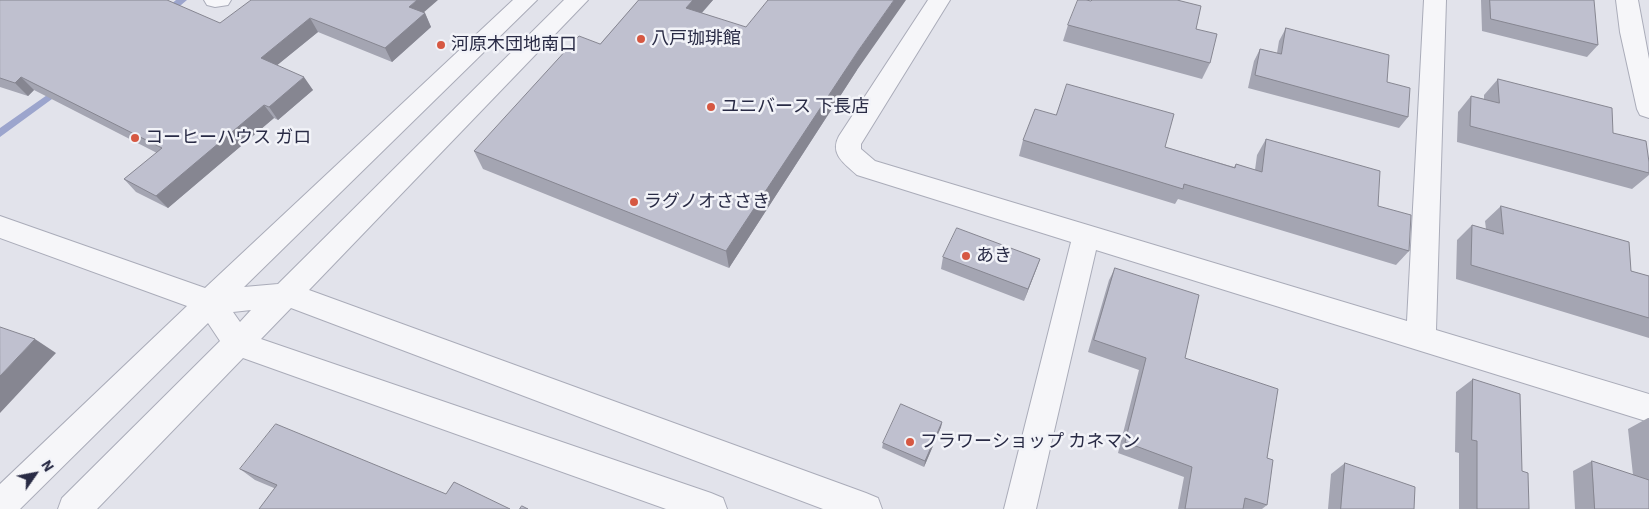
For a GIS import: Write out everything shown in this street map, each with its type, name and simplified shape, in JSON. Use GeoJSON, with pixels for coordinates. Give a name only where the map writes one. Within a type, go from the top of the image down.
{"type":"FeatureCollection","features":[{"type":"Feature","properties":{"kind":"street"},"geometry":{"type":"LineString","coordinates":[[215,0],[220,0]]}},
{"type":"Feature","properties":{"kind":"street"},"geometry":{"type":"LineString","coordinates":[[0,506],[526,0]]}},
{"type":"Feature","properties":{"kind":"street"},"geometry":{"type":"LineString","coordinates":[[74,509],[288,295],[577,0]]}},
{"type":"Feature","properties":{"kind":"street"},"geometry":{"type":"LineString","coordinates":[[939,0],[848,144],[849,153],[856,162],[866,168],[1649,408]]}},
{"type":"Feature","properties":{"kind":"street"},"geometry":{"type":"LineString","coordinates":[[1420,338],[1435,0]]}},
{"type":"Feature","properties":{"kind":"street"},"geometry":{"type":"LineString","coordinates":[[1627,0],[1631,32],[1649,109]]}},
{"type":"Feature","properties":{"kind":"street"},"geometry":{"type":"LineString","coordinates":[[0,227],[210,302],[288,295],[866,509]]}},
{"type":"Feature","properties":{"kind":"street"},"geometry":{"type":"LineString","coordinates":[[1020,509],[1086,235]]}},
{"type":"Feature","properties":{"kind":"street"},"geometry":{"type":"LineString","coordinates":[[210,302],[238,344],[711,509]]}},
{"type":"Feature","properties":{"kind":"building"},"geometry":{"type":"Polygon","coordinates":[[[0,0],[167,0],[220,23],[251,0],[417,0],[409,7],[425,13],[385,48],[310,18],[261,58],[304,77],[269,107],[264,105],[156,196],[124,179],[162,148],[21,77],[15,83],[0,78],[0,0]]]}},
{"type":"Feature","properties":{"kind":"building"},"geometry":{"type":"Polygon","coordinates":[[[639,0],[693,0],[686,8],[746,27],[768,0],[894,0],[858,51],[726,251],[474,151],[579,36],[600,44],[639,0]]]}},
{"type":"Feature","properties":{"kind":"building"},"geometry":{"type":"Polygon","coordinates":[[[1078,0],[1177,0],[1201,6],[1196,29],[1217,34],[1210,63],[1068,25],[1078,0]]]}},
{"type":"Feature","properties":{"kind":"building"},"geometry":{"type":"Polygon","coordinates":[[[1490,0],[1594,0],[1598,45],[1491,19],[1490,0]]]}},
{"type":"Feature","properties":{"kind":"building"},"geometry":{"type":"Polygon","coordinates":[[[1286,28],[1389,55],[1387,82],[1410,88],[1408,117],[1255,75],[1260,49],[1281,54],[1286,28]]]}},
{"type":"Feature","properties":{"kind":"building"},"geometry":{"type":"Polygon","coordinates":[[[1498,79],[1612,108],[1613,133],[1646,141],[1649,173],[1470,126],[1471,96],[1499,103],[1498,79]]]}},
{"type":"Feature","properties":{"kind":"building"},"geometry":{"type":"Polygon","coordinates":[[[1067,84],[1174,114],[1165,147],[1235,168],[1236,164],[1262,172],[1266,139],[1380,171],[1378,206],[1411,215],[1409,251],[1184,184],[1183,189],[1023,140],[1035,109],[1056,115],[1067,84]]]}},
{"type":"Feature","properties":{"kind":"building"},"geometry":{"type":"Polygon","coordinates":[[[1501,206],[1629,242],[1631,271],[1649,276],[1649,318],[1471,265],[1472,225],[1503,234],[1501,206]]]}},
{"type":"Feature","properties":{"kind":"building"},"geometry":{"type":"Polygon","coordinates":[[[957,228],[1040,259],[1028,289],[943,257],[957,228]]]}},
{"type":"Feature","properties":{"kind":"building"},"geometry":{"type":"Polygon","coordinates":[[[1115,268],[1199,295],[1185,358],[1278,389],[1267,458],[1273,460],[1267,505],[1245,498],[1243,509],[1185,509],[1192,467],[1125,442],[1146,358],[1094,340],[1115,268]]]}},
{"type":"Feature","properties":{"kind":"building"},"geometry":{"type":"Polygon","coordinates":[[[0,327],[35,339],[0,376],[0,327]]]}},
{"type":"Feature","properties":{"kind":"building"},"geometry":{"type":"Polygon","coordinates":[[[1473,379],[1520,394],[1522,471],[1528,473],[1529,509],[1477,509],[1477,441],[1472,440],[1473,379]]]}},
{"type":"Feature","properties":{"kind":"building"},"geometry":{"type":"Polygon","coordinates":[[[901,404],[942,422],[925,461],[883,443],[901,404]]]}},
{"type":"Feature","properties":{"kind":"building"},"geometry":{"type":"Polygon","coordinates":[[[276,424],[446,494],[454,482],[510,509],[259,509],[277,485],[240,469],[276,424]]]}},
{"type":"Feature","properties":{"kind":"building"},"geometry":{"type":"Polygon","coordinates":[[[1592,461],[1649,480],[1649,509],[1595,509],[1592,461]]]}},
{"type":"Feature","properties":{"kind":"building"},"geometry":{"type":"Polygon","coordinates":[[[1345,463],[1415,487],[1414,509],[1341,509],[1345,463]]]}},
{"type":"Feature","properties":{"kind":"waterway"},"geometry":{"type":"LineString","coordinates":[[166,13],[182,0]]}},
{"type":"Feature","properties":{"kind":"waterway"},"geometry":{"type":"LineString","coordinates":[[0,133],[60,89]]}},
{"type":"Feature","properties":{"kind":"place","name":"八戸珈琲館"},"geometry":{"type":"Point","coordinates":[641,39]}},
{"type":"Feature","properties":{"kind":"place","name":"河原木団地南口"},"geometry":{"type":"Point","coordinates":[441,45]}},
{"type":"Feature","properties":{"kind":"place","name":"ユニバース 下長店"},"geometry":{"type":"Point","coordinates":[711,107]}},
{"type":"Feature","properties":{"kind":"place","name":"コーヒーハウス ガロ"},"geometry":{"type":"Point","coordinates":[135,138]}},
{"type":"Feature","properties":{"kind":"place","name":"ラグノオささき"},"geometry":{"type":"Point","coordinates":[634,202]}},
{"type":"Feature","properties":{"kind":"place","name":"あき"},"geometry":{"type":"Point","coordinates":[966,256]}},
{"type":"Feature","properties":{"kind":"place","name":"フラワーショップ カネマン"},"geometry":{"type":"Point","coordinates":[910,442]}}]}
